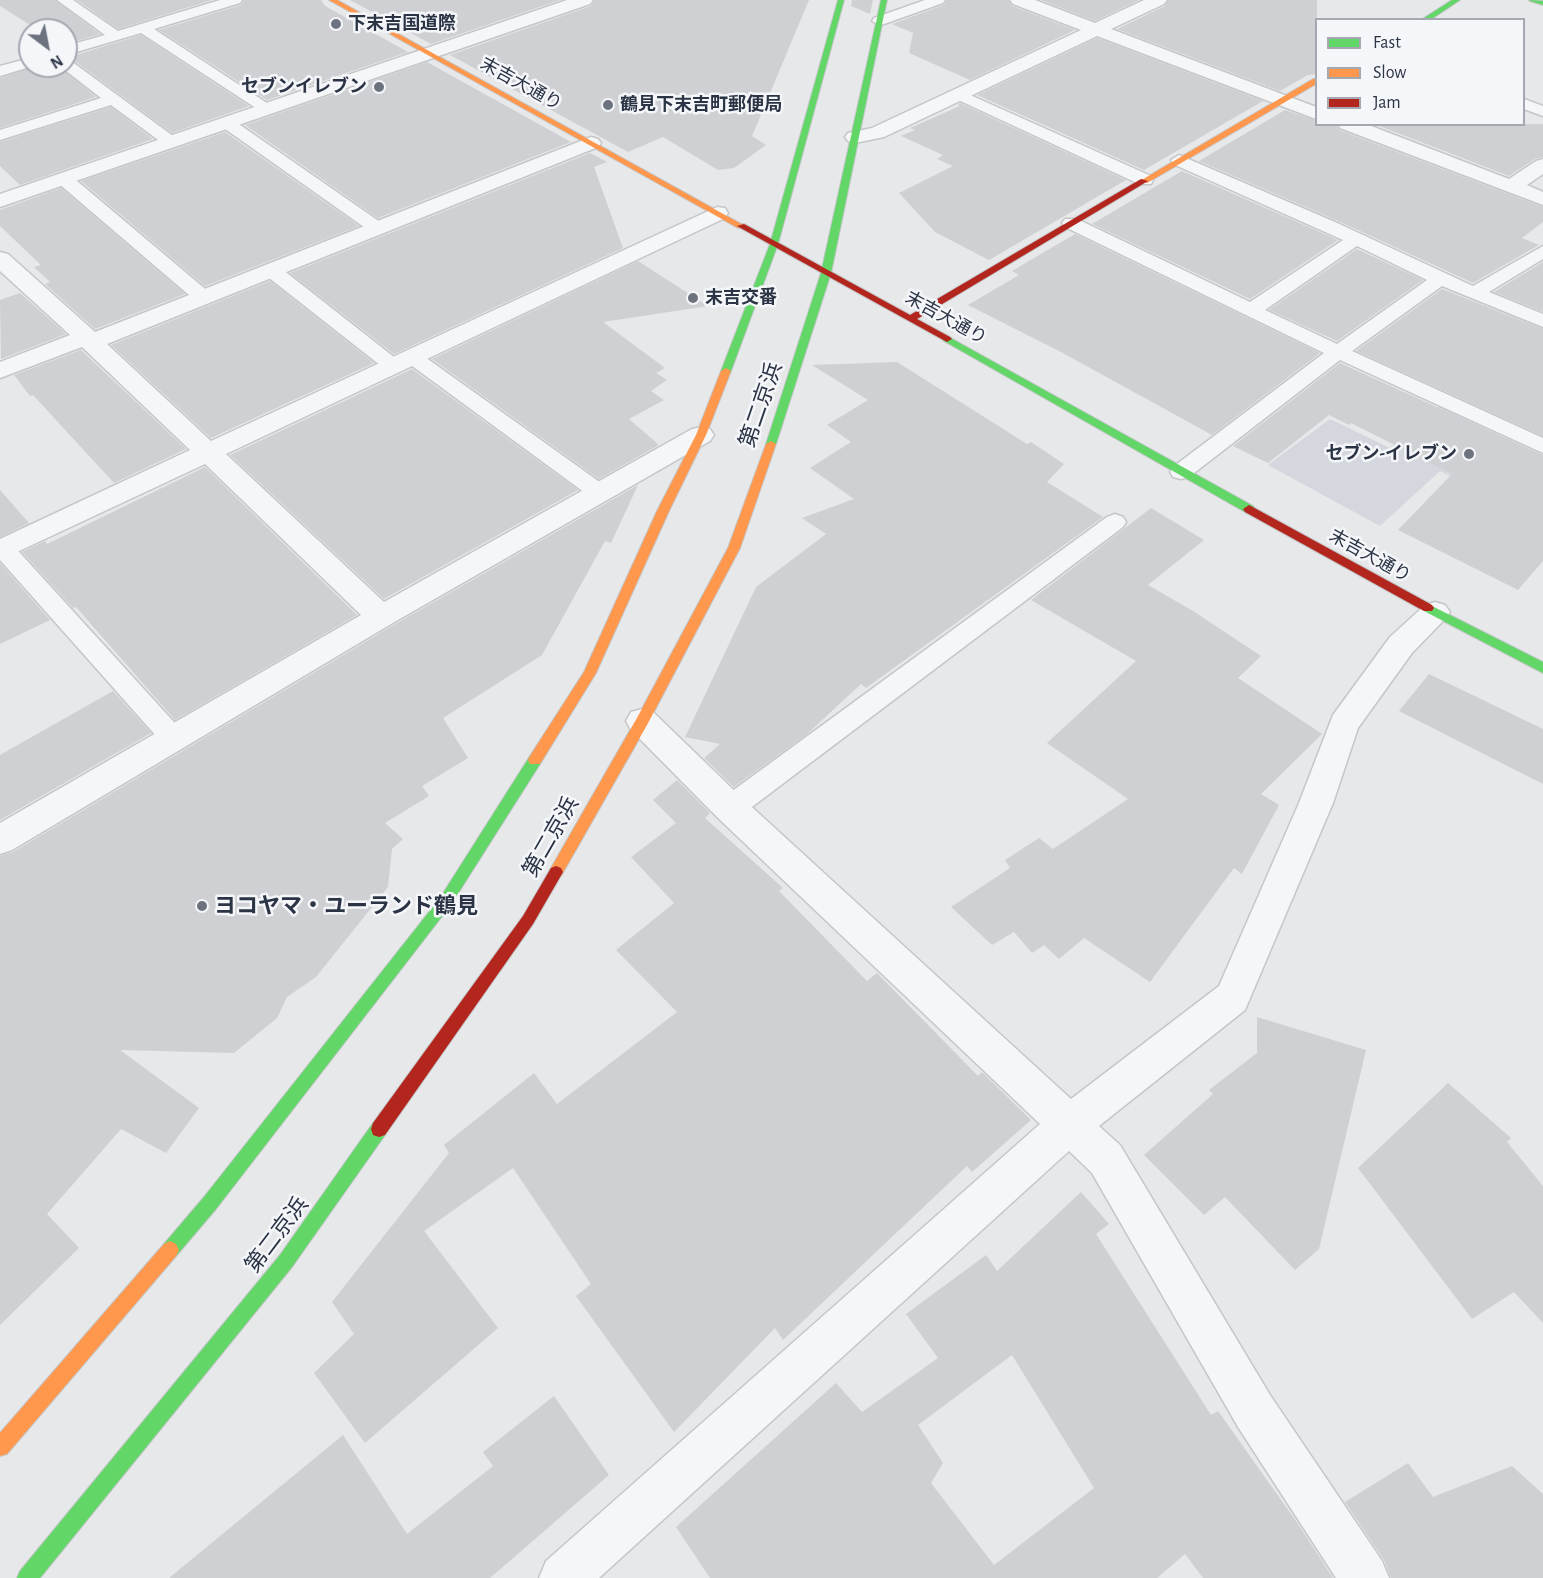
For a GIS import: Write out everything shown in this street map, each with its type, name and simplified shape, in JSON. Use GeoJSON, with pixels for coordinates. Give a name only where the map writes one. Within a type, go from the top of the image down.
{"type":"FeatureCollection","features":[{"type":"Feature","properties":{"kind":"main road","name":"末吉大通り"},"geometry":{"type":"LineString","coordinates":[[332,0],[911,318],[1180,472],[1434,612],[1543,668]]}},
{"type":"Feature","properties":{"kind":"main road","name":"第二京浜"},"geometry":{"type":"LineString","coordinates":[[0,1446],[210,1203],[445,902],[590,674],[663,511],[701,435],[774,244],[841,0]]}},
{"type":"Feature","properties":{"kind":"main road","name":"第二京浜"},"geometry":{"type":"LineString","coordinates":[[27,1578],[286,1261],[528,920],[642,721],[734,548],[790,390],[826,273],[884,0]]}},
{"type":"Feature","properties":{"kind":"main road"},"geometry":{"type":"LineString","coordinates":[[1427,18],[1457,0]]}},
{"type":"Feature","properties":{"kind":"main road"},"geometry":{"type":"LineString","coordinates":[[1532,0],[1543,3]]}},
{"type":"Feature","properties":{"kind":"main road"},"geometry":{"type":"LineString","coordinates":[[911,318],[1315,82]]}},
{"type":"Feature","properties":{"kind":"street"},"geometry":{"type":"LineString","coordinates":[[1019,0],[1315,112]]}},
{"type":"Feature","properties":{"kind":"street"},"geometry":{"type":"LineString","coordinates":[[855,136],[877,133],[1158,0]]}},
{"type":"Feature","properties":{"kind":"street"},"geometry":{"type":"LineString","coordinates":[[0,201],[577,1]]}},
{"type":"Feature","properties":{"kind":"street"},"geometry":{"type":"LineString","coordinates":[[1352,126],[1543,199]]}},
{"type":"Feature","properties":{"kind":"street"},"geometry":{"type":"LineString","coordinates":[[0,371],[203,297],[591,143]]}},
{"type":"Feature","properties":{"kind":"street"},"geometry":{"type":"LineString","coordinates":[[1512,186],[1543,165]]}},
{"type":"Feature","properties":{"kind":"street"},"geometry":{"type":"LineString","coordinates":[[2,549],[717,213]]}},
{"type":"Feature","properties":{"kind":"street"},"geometry":{"type":"LineString","coordinates":[[3,268],[89,340],[381,617]]}},
{"type":"Feature","properties":{"kind":"street"},"geometry":{"type":"LineString","coordinates":[[0,840],[381,617],[701,435]]}},
{"type":"Feature","properties":{"kind":"street"},"geometry":{"type":"LineString","coordinates":[[563,1578],[1069,1125],[1232,998],[1316,803],[1344,724],[1401,645],[1434,612]]}},
{"type":"Feature","properties":{"kind":"street"},"geometry":{"type":"LineString","coordinates":[[642,721],[730,808],[1106,1159],[1254,1411],[1365,1578]]}},
{"type":"Feature","properties":{"kind":"lane"},"geometry":{"type":"LineString","coordinates":[[64,0],[116,36]]}},
{"type":"Feature","properties":{"kind":"lane"},"geometry":{"type":"LineString","coordinates":[[78,47],[235,0]]}},
{"type":"Feature","properties":{"kind":"lane"},"geometry":{"type":"LineString","coordinates":[[879,21],[938,0]]}},
{"type":"Feature","properties":{"kind":"lane"},"geometry":{"type":"LineString","coordinates":[[143,28],[268,109]]}},
{"type":"Feature","properties":{"kind":"lane"},"geometry":{"type":"LineString","coordinates":[[0,71],[18,66]]}},
{"type":"Feature","properties":{"kind":"lane"},"geometry":{"type":"LineString","coordinates":[[78,72],[171,142]]}},
{"type":"Feature","properties":{"kind":"lane"},"geometry":{"type":"LineString","coordinates":[[959,96],[1145,180]]}},
{"type":"Feature","properties":{"kind":"lane"},"geometry":{"type":"LineString","coordinates":[[0,135],[113,99]]}},
{"type":"Feature","properties":{"kind":"lane"},"geometry":{"type":"LineString","coordinates":[[1525,104],[1543,111]]}},
{"type":"Feature","properties":{"kind":"lane"},"geometry":{"type":"LineString","coordinates":[[227,123],[377,228]]}},
{"type":"Feature","properties":{"kind":"lane"},"geometry":{"type":"LineString","coordinates":[[1179,160],[1440,279],[1543,321]]}},
{"type":"Feature","properties":{"kind":"lane"},"geometry":{"type":"LineString","coordinates":[[64,179],[203,297]]}},
{"type":"Feature","properties":{"kind":"lane"},"geometry":{"type":"LineString","coordinates":[[1071,223],[1338,352],[1543,446]]}},
{"type":"Feature","properties":{"kind":"lane"},"geometry":{"type":"LineString","coordinates":[[1252,310],[1356,239]]}},
{"type":"Feature","properties":{"kind":"lane"},"geometry":{"type":"LineString","coordinates":[[1474,293],[1543,251]]}},
{"type":"Feature","properties":{"kind":"lane"},"geometry":{"type":"LineString","coordinates":[[271,270],[600,494]]}},
{"type":"Feature","properties":{"kind":"lane"},"geometry":{"type":"LineString","coordinates":[[1180,472],[1338,352],[1440,279]]}},
{"type":"Feature","properties":{"kind":"lane"},"geometry":{"type":"LineString","coordinates":[[730,808],[1115,522]]}},
{"type":"Feature","properties":{"kind":"lane"},"geometry":{"type":"LineString","coordinates":[[2,549],[174,739]]}},
{"type":"Feature","properties":{"kind":"shaded area"},"geometry":{"type":"Polygon","coordinates":[[[1439,406],[1543,456],[1498,500],[1440,471],[1380,526],[1268,465],[1330,419],[1390,448],[1439,406]]]}},
{"type":"Feature","properties":{"kind":"building"},"geometry":{"type":"Polygon","coordinates":[[[0,0],[55,0],[100,34],[78,40],[78,18],[19,18],[0,6],[0,0]]]}},
{"type":"Feature","properties":{"kind":"building"},"geometry":{"type":"Polygon","coordinates":[[[77,0],[212,0],[118,29],[77,0]]]}},
{"type":"Feature","properties":{"kind":"building"},"geometry":{"type":"Polygon","coordinates":[[[244,0],[321,0],[325,6],[408,52],[267,100],[159,30],[241,5],[244,0]]]}},
{"type":"Feature","properties":{"kind":"building"},"geometry":{"type":"Polygon","coordinates":[[[350,0],[560,0],[431,44],[350,0]]]}},
{"type":"Feature","properties":{"kind":"building"},"geometry":{"type":"Polygon","coordinates":[[[595,0],[809,0],[752,136],[766,145],[734,168],[718,170],[663,137],[628,152],[450,55],[591,6],[595,0]]]}},
{"type":"Feature","properties":{"kind":"building"},"geometry":{"type":"Polygon","coordinates":[[[852,0],[873,0],[870,14],[851,6],[852,0]]]}},
{"type":"Feature","properties":{"kind":"building"},"geometry":{"type":"Polygon","coordinates":[[[947,0],[1008,0],[1012,6],[1075,30],[970,80],[909,53],[913,33],[892,24],[944,5],[947,0]]]}},
{"type":"Feature","properties":{"kind":"building"},"geometry":{"type":"Polygon","coordinates":[[[1041,0],[1139,0],[1095,21],[1041,0]]]}},
{"type":"Feature","properties":{"kind":"building"},"geometry":{"type":"Polygon","coordinates":[[[1169,0],[1317,0],[1315,74],[1308,75],[1280,91],[1117,29],[1165,6],[1169,0]]]}},
{"type":"Feature","properties":{"kind":"building"},"geometry":{"type":"Polygon","coordinates":[[[141,35],[249,106],[172,133],[78,63],[78,54],[141,35]]]}},
{"type":"Feature","properties":{"kind":"building"},"geometry":{"type":"Polygon","coordinates":[[[1097,38],[1263,101],[1144,170],[977,95],[1097,38]]]}},
{"type":"Feature","properties":{"kind":"building"},"geometry":{"type":"Polygon","coordinates":[[[427,62],[571,142],[378,218],[245,125],[427,62]]]}},
{"type":"Feature","properties":{"kind":"building"},"geometry":{"type":"Polygon","coordinates":[[[18,72],[18,78],[73,78],[96,97],[0,128],[0,78],[18,72]]]}},
{"type":"Feature","properties":{"kind":"building"},"geometry":{"type":"Polygon","coordinates":[[[960,103],[1126,180],[989,260],[935,232],[899,193],[953,166],[937,159],[943,155],[901,136],[915,130],[910,128],[960,106],[958,105],[960,103]]]}},
{"type":"Feature","properties":{"kind":"building"},"geometry":{"type":"Polygon","coordinates":[[[111,107],[153,139],[20,185],[0,166],[0,142],[111,107]]]}},
{"type":"Feature","properties":{"kind":"building"},"geometry":{"type":"Polygon","coordinates":[[[1285,110],[1315,120],[1315,126],[1337,126],[1339,130],[1543,207],[1543,222],[1522,238],[1539,245],[1473,283],[1336,220],[1199,161],[1285,110]]]}},
{"type":"Feature","properties":{"kind":"building"},"geometry":{"type":"Polygon","coordinates":[[[1543,124],[1543,157],[1535,159],[1509,176],[1379,126],[1543,124]]]}},
{"type":"Feature","properties":{"kind":"building"},"geometry":{"type":"Polygon","coordinates":[[[225,132],[359,226],[205,286],[81,181],[225,132]]]}},
{"type":"Feature","properties":{"kind":"building"},"geometry":{"type":"Polygon","coordinates":[[[590,153],[607,162],[594,167],[623,248],[394,354],[290,273],[590,153]]]}},
{"type":"Feature","properties":{"kind":"building"},"geometry":{"type":"Polygon","coordinates":[[[1182,171],[1338,240],[1250,299],[1092,224],[1182,171]]]}},
{"type":"Feature","properties":{"kind":"building"},"geometry":{"type":"Polygon","coordinates":[[[61,188],[185,294],[95,329],[45,284],[50,282],[34,267],[41,265],[0,226],[0,210],[61,188]]]}},
{"type":"Feature","properties":{"kind":"building"},"geometry":{"type":"Polygon","coordinates":[[[1075,234],[1320,353],[1212,435],[1061,352],[968,305],[1019,275],[1012,271],[1075,234]]]}},
{"type":"Feature","properties":{"kind":"building"},"geometry":{"type":"Polygon","coordinates":[[[1357,249],[1423,280],[1337,341],[1269,310],[1357,249]]]}},
{"type":"Feature","properties":{"kind":"building"},"geometry":{"type":"Polygon","coordinates":[[[638,261],[708,306],[603,322],[665,368],[656,373],[667,380],[651,391],[664,400],[629,419],[658,444],[657,446],[599,479],[432,359],[638,261]]]}},
{"type":"Feature","properties":{"kind":"building"},"geometry":{"type":"Polygon","coordinates":[[[1543,262],[1543,312],[1494,292],[1543,262]]]}},
{"type":"Feature","properties":{"kind":"building"},"geometry":{"type":"Polygon","coordinates":[[[270,281],[374,363],[211,438],[111,345],[270,281]]]}},
{"type":"Feature","properties":{"kind":"building"},"geometry":{"type":"Polygon","coordinates":[[[1442,289],[1543,329],[1543,436],[1356,351],[1442,289]]]}},
{"type":"Feature","properties":{"kind":"building"},"geometry":{"type":"Polygon","coordinates":[[[20,293],[66,334],[1,359],[0,300],[20,293]]]}},
{"type":"Feature","properties":{"kind":"building"},"geometry":{"type":"Polygon","coordinates":[[[81,350],[186,449],[114,483],[33,395],[30,396],[14,375],[81,350]]]}},
{"type":"Feature","properties":{"kind":"building"},"geometry":{"type":"Polygon","coordinates":[[[897,362],[1027,444],[1031,442],[1064,464],[1047,482],[1103,517],[866,688],[861,684],[806,735],[734,787],[704,758],[720,744],[685,737],[756,587],[826,534],[802,518],[854,499],[810,468],[851,442],[827,425],[868,400],[812,365],[897,362]]]}},
{"type":"Feature","properties":{"kind":"building"},"geometry":{"type":"Polygon","coordinates":[[[1340,363],[1543,455],[1543,561],[1518,590],[1398,530],[1452,474],[1351,423],[1349,425],[1329,415],[1268,463],[1233,446],[1340,363]]]}},
{"type":"Feature","properties":{"kind":"building"},"geometry":{"type":"Polygon","coordinates":[[[412,369],[578,490],[384,599],[230,455],[412,369]]]}},
{"type":"Feature","properties":{"kind":"building"},"geometry":{"type":"Polygon","coordinates":[[[205,467],[357,615],[175,720],[76,607],[73,608],[22,552],[45,541],[47,544],[205,467]]]}},
{"type":"Feature","properties":{"kind":"building"},"geometry":{"type":"Polygon","coordinates":[[[638,485],[611,543],[605,541],[542,655],[443,718],[468,758],[422,786],[429,796],[385,823],[403,839],[392,849],[388,887],[316,977],[287,997],[277,1018],[234,1053],[120,1050],[199,1108],[166,1153],[121,1129],[47,1214],[79,1248],[0,1325],[0,856],[13,852],[392,626],[638,485]]]}},
{"type":"Feature","properties":{"kind":"building"},"geometry":{"type":"Polygon","coordinates":[[[0,490],[29,523],[0,537],[0,490]]]}},
{"type":"Feature","properties":{"kind":"building"},"geometry":{"type":"Polygon","coordinates":[[[1151,508],[1204,540],[1148,585],[1193,611],[1261,656],[1238,678],[1322,734],[1261,794],[1279,805],[1242,874],[1234,868],[1150,982],[1084,938],[1059,959],[1044,945],[1032,953],[1014,932],[992,945],[951,907],[1010,868],[1005,860],[1039,838],[1053,849],[1128,799],[1047,743],[1136,661],[1031,600],[1151,508]]]}},
{"type":"Feature","properties":{"kind":"building"},"geometry":{"type":"Polygon","coordinates":[[[0,563],[50,620],[0,644],[0,563]]]}},
{"type":"Feature","properties":{"kind":"building"},"geometry":{"type":"Polygon","coordinates":[[[1429,674],[1543,729],[1543,784],[1399,711],[1429,674]]]}},
{"type":"Feature","properties":{"kind":"building"},"geometry":{"type":"Polygon","coordinates":[[[113,691],[151,733],[0,820],[0,755],[113,691]]]}},
{"type":"Feature","properties":{"kind":"building"},"geometry":{"type":"Polygon","coordinates":[[[677,780],[710,813],[705,818],[783,888],[779,891],[867,981],[877,973],[978,1076],[982,1072],[1031,1120],[972,1172],[967,1166],[783,1340],[775,1328],[674,1432],[576,1296],[591,1284],[513,1168],[424,1231],[498,1328],[365,1443],[314,1373],[354,1334],[332,1302],[449,1153],[444,1145],[534,1073],[557,1104],[677,1012],[616,950],[674,903],[631,857],[676,823],[653,800],[677,780]]]}},
{"type":"Feature","properties":{"kind":"building"},"geometry":{"type":"Polygon","coordinates":[[[1257,1017],[1366,1050],[1319,1249],[1295,1270],[1225,1197],[1204,1215],[1144,1155],[1213,1094],[1209,1090],[1257,1053],[1257,1017]]]}},
{"type":"Feature","properties":{"kind":"building"},"geometry":{"type":"Polygon","coordinates":[[[1448,1083],[1511,1138],[1507,1142],[1543,1186],[1543,1323],[1514,1292],[1472,1319],[1358,1168],[1448,1083]]]}},
{"type":"Feature","properties":{"kind":"building"},"geometry":{"type":"Polygon","coordinates":[[[1081,1192],[1109,1224],[1096,1234],[1211,1415],[1218,1411],[1296,1521],[1333,1578],[1203,1578],[1185,1554],[1157,1578],[710,1578],[676,1527],[836,1383],[862,1412],[938,1358],[906,1314],[986,1255],[997,1271],[1081,1192]],[[1012,1355],[918,1425],[943,1463],[931,1483],[994,1565],[1094,1488],[1012,1355]]]}},
{"type":"Feature","properties":{"kind":"building"},"geometry":{"type":"Polygon","coordinates":[[[554,1396],[609,1475],[490,1578],[169,1578],[343,1435],[407,1534],[493,1466],[483,1452],[554,1396]]]}},
{"type":"Feature","properties":{"kind":"building"},"geometry":{"type":"Polygon","coordinates":[[[1408,1463],[1433,1497],[1512,1466],[1543,1494],[1543,1578],[1391,1578],[1384,1560],[1345,1502],[1408,1463]]]}},
{"type":"Feature","properties":{"kind":"traffic: fast"},"geometry":{"type":"LineString","coordinates":[[726,371],[774,244],[841,0]]}},
{"type":"Feature","properties":{"kind":"traffic: fast"},"geometry":{"type":"LineString","coordinates":[[771,444],[826,273],[884,0]]}},
{"type":"Feature","properties":{"kind":"traffic: fast"},"geometry":{"type":"LineString","coordinates":[[1427,18],[1457,0]]}},
{"type":"Feature","properties":{"kind":"traffic: fast"},"geometry":{"type":"LineString","coordinates":[[1532,0],[1543,3]]}},
{"type":"Feature","properties":{"kind":"traffic: fast"},"geometry":{"type":"LineString","coordinates":[[947,339],[1249,509]]}},
{"type":"Feature","properties":{"kind":"traffic: fast"},"geometry":{"type":"LineString","coordinates":[[1428,608],[1543,668]]}},
{"type":"Feature","properties":{"kind":"traffic: fast"},"geometry":{"type":"LineString","coordinates":[[170,1250],[210,1203],[445,902],[535,760]]}},
{"type":"Feature","properties":{"kind":"traffic: fast"},"geometry":{"type":"LineString","coordinates":[[27,1578],[286,1261],[379,1129]]}},
{"type":"Feature","properties":{"kind":"traffic: slow"},"geometry":{"type":"LineString","coordinates":[[332,0],[741,226]]}},
{"type":"Feature","properties":{"kind":"traffic: slow"},"geometry":{"type":"LineString","coordinates":[[1144,181],[1315,82]]}},
{"type":"Feature","properties":{"kind":"traffic: slow"},"geometry":{"type":"LineString","coordinates":[[535,760],[590,673],[663,511],[701,435],[726,371]]}},
{"type":"Feature","properties":{"kind":"traffic: slow"},"geometry":{"type":"LineString","coordinates":[[556,872],[642,721],[734,548],[771,444]]}},
{"type":"Feature","properties":{"kind":"traffic: slow"},"geometry":{"type":"LineString","coordinates":[[0,1447],[170,1250]]}},
{"type":"Feature","properties":{"kind":"traffic: jam"},"geometry":{"type":"LineString","coordinates":[[911,318],[1144,181]]}},
{"type":"Feature","properties":{"kind":"traffic: jam"},"geometry":{"type":"LineString","coordinates":[[741,226],[947,339]]}},
{"type":"Feature","properties":{"kind":"traffic: jam"},"geometry":{"type":"LineString","coordinates":[[1249,509],[1428,608]]}},
{"type":"Feature","properties":{"kind":"traffic: jam"},"geometry":{"type":"LineString","coordinates":[[379,1129],[528,920],[556,872]]}},
{"type":"Feature","properties":{"kind":"place","name":"下末吉国道際"},"geometry":{"type":"Point","coordinates":[336,24]}},
{"type":"Feature","properties":{"kind":"place","name":"セブンイレブン"},"geometry":{"type":"Point","coordinates":[379,87]}},
{"type":"Feature","properties":{"kind":"place","name":"鶴見下末吉町郵便局"},"geometry":{"type":"Point","coordinates":[608,105]}},
{"type":"Feature","properties":{"kind":"place","name":"末吉交番"},"geometry":{"type":"Point","coordinates":[693,298]}},
{"type":"Feature","properties":{"kind":"place","name":"セブン-イレブン"},"geometry":{"type":"Point","coordinates":[1469,454]}},
{"type":"Feature","properties":{"kind":"place","name":"ヨコヤマ・ユーランド鶴見"},"geometry":{"type":"Point","coordinates":[202,906]}}]}
